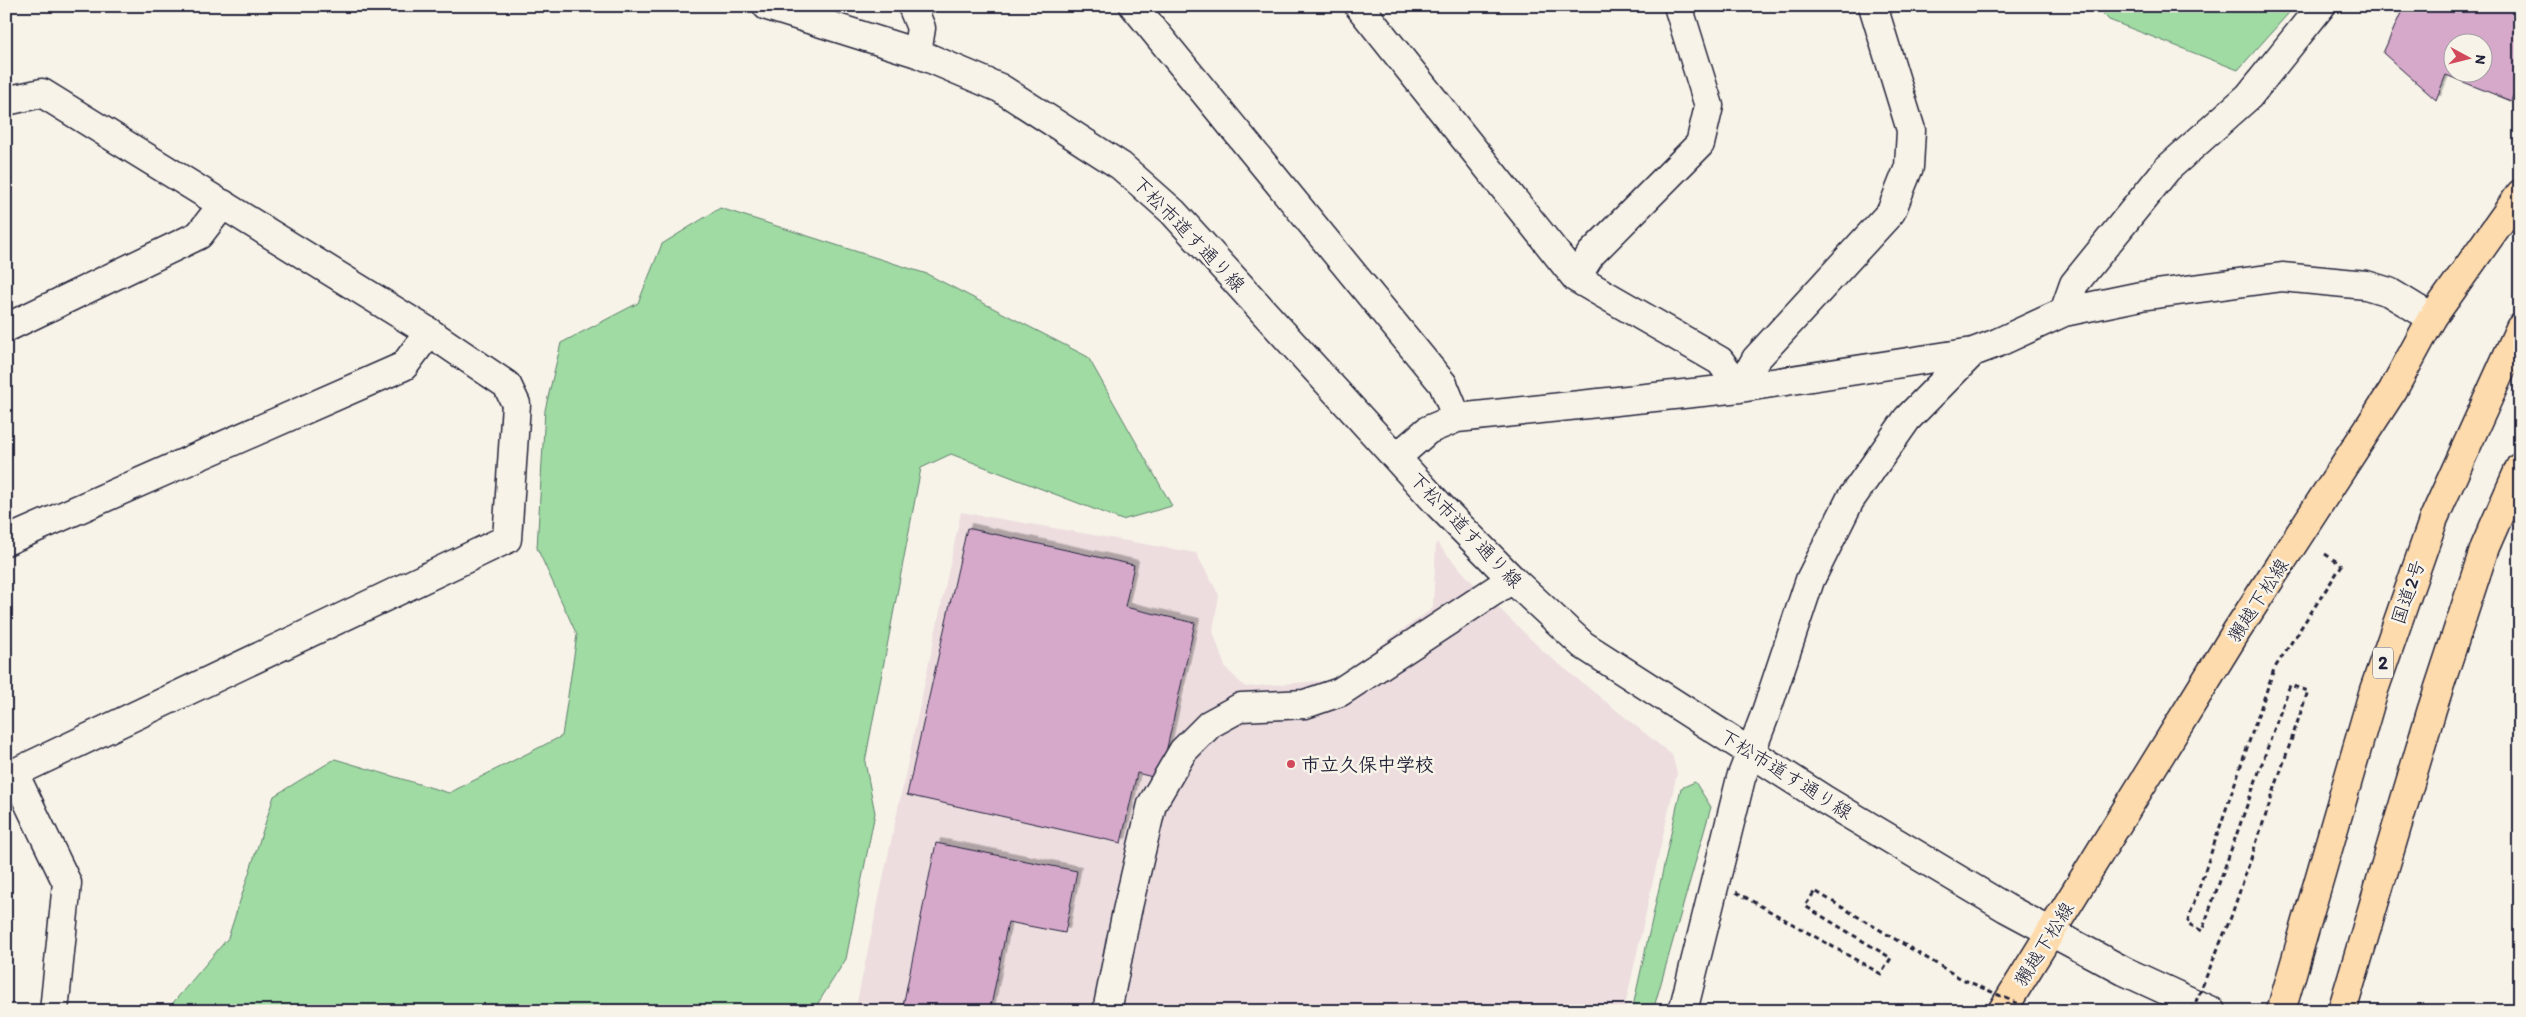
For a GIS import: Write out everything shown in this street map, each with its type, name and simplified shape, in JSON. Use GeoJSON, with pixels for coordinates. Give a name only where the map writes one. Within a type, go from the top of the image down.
{"type":"FeatureCollection","features":[{"type":"Feature","properties":{"kind":"main road","name":"獺越下松線"},"geometry":{"type":"LineString","coordinates":[[2002,1011],[2236,632],[2394,390],[2432,318],[2520,194]]}},
{"type":"Feature","properties":{"kind":"main road","name":"国道2号"},"geometry":{"type":"LineString","coordinates":[[2282,1011],[2377,681],[2434,518],[2520,328]]}},
{"type":"Feature","properties":{"kind":"main road"},"geometry":{"type":"LineString","coordinates":[[2342,1011],[2432,709],[2482,556],[2520,467]]}},
{"type":"Feature","properties":{"kind":"street","name":"下松市道す通り線"},"geometry":{"type":"LineString","coordinates":[[767,6],[917,53],[1000,88],[1121,166],[1173,212],[1439,505],[1512,579],[1583,645],[1825,800],[2051,933],[2124,972],[2211,1011]]}},
{"type":"Feature","properties":{"kind":"street"},"geometry":{"type":"LineString","coordinates":[[912,6],[921,28],[917,53]]}},
{"type":"Feature","properties":{"kind":"street"},"geometry":{"type":"LineString","coordinates":[[1134,6],[1443,384],[1457,418]]}},
{"type":"Feature","properties":{"kind":"street"},"geometry":{"type":"LineString","coordinates":[[1359,6],[1576,278],[1720,361],[1740,388]]}},
{"type":"Feature","properties":{"kind":"street"},"geometry":{"type":"LineString","coordinates":[[1576,278],[1591,254],[1700,144],[1709,106],[1678,6]]}},
{"type":"Feature","properties":{"kind":"street"},"geometry":{"type":"LineString","coordinates":[[1740,388],[1756,359],[1891,212],[1909,167],[1910,130],[1873,6]]}},
{"type":"Feature","properties":{"kind":"street"},"geometry":{"type":"LineString","coordinates":[[2064,312],[2074,284],[2167,169],[2250,96],[2321,6]]}},
{"type":"Feature","properties":{"kind":"street"},"geometry":{"type":"LineString","coordinates":[[6,101],[42,93],[429,332],[507,385],[516,404],[507,539],[10,775],[67,883],[54,1011]]}},
{"type":"Feature","properties":{"kind":"street"},"geometry":{"type":"LineString","coordinates":[[6,328],[199,234],[223,204]]}},
{"type":"Feature","properties":{"kind":"street"},"geometry":{"type":"LineString","coordinates":[[1397,457],[1428,430],[1457,418],[1740,388],[1973,352],[1998,343],[2064,312],[2140,296],[2282,277],[2366,284],[2390,292],[2432,318]]}},
{"type":"Feature","properties":{"kind":"street"},"geometry":{"type":"LineString","coordinates":[[6,541],[404,366],[429,332]]}},
{"type":"Feature","properties":{"kind":"street"},"geometry":{"type":"LineString","coordinates":[[1683,1011],[1712,887],[1741,778],[1766,715],[1810,580],[1850,500],[1907,419],[1973,352]]}},
{"type":"Feature","properties":{"kind":"street"},"geometry":{"type":"LineString","coordinates":[[1107,1011],[1127,911],[1152,804],[1183,751],[1210,724],[1241,707],[1305,704],[1340,692],[1512,579]]}},
{"type":"Feature","properties":{"kind":"path"},"geometry":{"type":"LineString","coordinates":[[2192,1011],[2231,917],[2308,691],[2290,685],[2202,931],[2187,923],[2190,914],[2274,669],[2342,565]]}},
{"type":"Feature","properties":{"kind":"path"},"geometry":{"type":"LineString","coordinates":[[1736,892],[1881,974],[1891,958],[1805,906],[1815,891],[1960,978],[2035,1011]]}},
{"type":"Feature","properties":{"kind":"shaded area","name":"市立久保中学校"},"geometry":{"type":"Polygon","coordinates":[[[961,512],[1196,553],[1219,595],[1213,631],[1225,667],[1245,687],[1332,680],[1433,608],[1436,542],[1469,579],[1544,652],[1672,755],[1677,773],[1624,1011],[855,1011],[961,512]]]}},
{"type":"Feature","properties":{"kind":"green space"},"geometry":{"type":"Polygon","coordinates":[[[2095,6],[2295,6],[2238,70],[2109,20],[2095,6]]]}},
{"type":"Feature","properties":{"kind":"green space"},"geometry":{"type":"Polygon","coordinates":[[[2359,6],[2389,6],[2386,14],[2359,6]]]}},
{"type":"Feature","properties":{"kind":"green space"},"geometry":{"type":"Polygon","coordinates":[[[720,208],[927,274],[1088,357],[1172,506],[1122,520],[951,454],[921,468],[865,762],[875,813],[846,959],[813,1011],[166,1011],[228,938],[274,796],[335,759],[449,793],[562,736],[577,635],[537,548],[545,410],[561,343],[638,303],[662,244],[720,208]]]}},
{"type":"Feature","properties":{"kind":"green space"},"geometry":{"type":"Polygon","coordinates":[[[1695,782],[1711,807],[1653,1011],[1632,1011],[1681,788],[1695,782]]]}},
{"type":"Feature","properties":{"kind":"building"},"geometry":{"type":"Polygon","coordinates":[[[2404,6],[2520,6],[2520,90],[2516,88],[2511,101],[2464,82],[2494,82],[2494,32],[2444,32],[2444,80],[2436,100],[2383,53],[2404,6]]]}},
{"type":"Feature","properties":{"kind":"building"},"geometry":{"type":"Polygon","coordinates":[[[967,528],[1134,565],[1125,607],[1195,623],[1160,779],[1137,773],[1121,843],[907,795],[967,528]]]}},
{"type":"Feature","properties":{"kind":"building"},"geometry":{"type":"Polygon","coordinates":[[[936,843],[1077,871],[1065,933],[1008,922],[990,1011],[902,1011],[936,843]]]}},
{"type":"Feature","properties":{"kind":"place","name":"市立久保中学校"},"geometry":{"type":"Point","coordinates":[1291,764]}}]}
